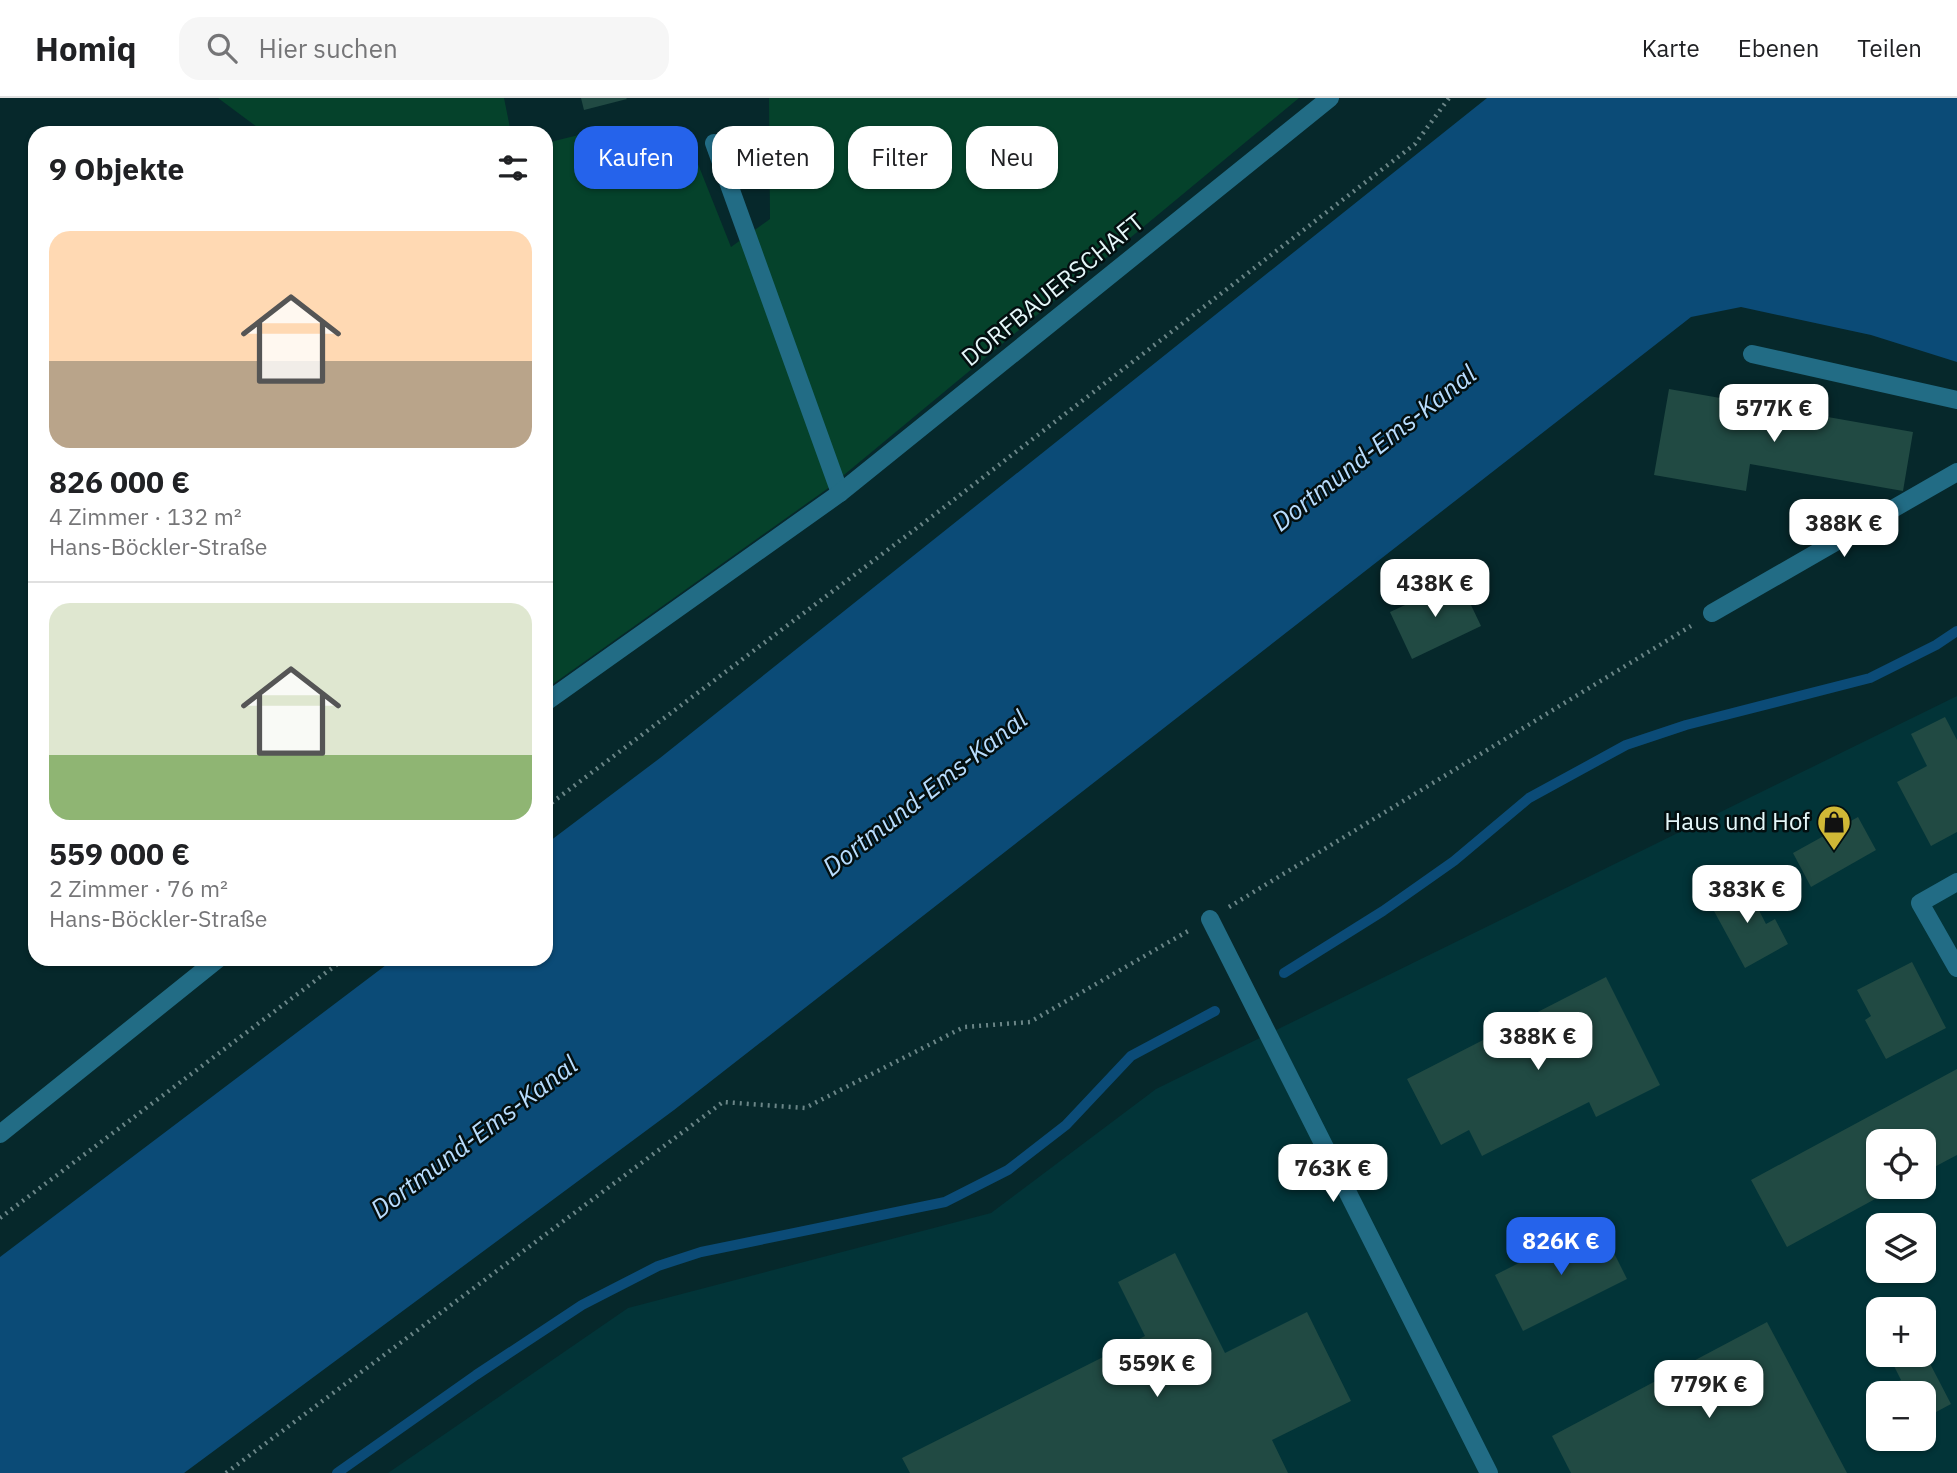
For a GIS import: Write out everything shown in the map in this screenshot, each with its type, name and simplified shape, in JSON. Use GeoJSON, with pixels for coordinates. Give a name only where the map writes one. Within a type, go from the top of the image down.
{"type":"FeatureCollection","features":[{"type":"Feature","properties":{"kind":"street","name":"DORFBAUERSCHAFT"},"geometry":{"type":"LineString","coordinates":[[553,697],[840,493],[1330,98]]}},
{"type":"Feature","properties":{"kind":"street"},"geometry":{"type":"LineString","coordinates":[[731,189],[840,493]]}},
{"type":"Feature","properties":{"kind":"street"},"geometry":{"type":"LineString","coordinates":[[1752,354],[1957,400]]}},
{"type":"Feature","properties":{"kind":"street"},"geometry":{"type":"LineString","coordinates":[[1712,613],[1957,472]]}},
{"type":"Feature","properties":{"kind":"street"},"geometry":{"type":"LineString","coordinates":[[1957,882],[1920,903],[1957,968]]}},
{"type":"Feature","properties":{"kind":"street"},"geometry":{"type":"LineString","coordinates":[[1210,919],[1489,1473]]}},
{"type":"Feature","properties":{"kind":"street"},"geometry":{"type":"LineString","coordinates":[[0,1134],[209,966]]}},
{"type":"Feature","properties":{"kind":"path"},"geometry":{"type":"LineString","coordinates":[[553,802],[938,512],[1415,144],[1450,98]]}},
{"type":"Feature","properties":{"kind":"path"},"geometry":{"type":"LineString","coordinates":[[226,1473],[723,1102],[805,1108],[964,1027],[1030,1022],[1210,919],[1712,613]]}},
{"type":"Feature","properties":{"kind":"path"},"geometry":{"type":"LineString","coordinates":[[0,1218],[335,966]]}},
{"type":"Feature","properties":{"kind":"shaded area"},"geometry":{"type":"Polygon","coordinates":[[[1957,696],[1957,1473],[388,1473],[628,1308],[991,1213],[1156,1089],[1957,696]]]}},
{"type":"Feature","properties":{"kind":"green space"},"geometry":{"type":"Polygon","coordinates":[[[218,98],[504,98],[510,126],[256,126],[218,98]]]}},
{"type":"Feature","properties":{"kind":"green space"},"geometry":{"type":"Polygon","coordinates":[[[769,98],[1299,98],[827,489],[553,684],[553,141],[574,136],[574,189],[698,189],[698,164],[731,247],[770,219],[770,189],[834,189],[834,126],[769,126],[769,98]]]}},
{"type":"Feature","properties":{"kind":"water","name":"Dortmund-Ems-Kanal"},"geometry":{"type":"Polygon","coordinates":[[[1487,98],[1957,98],[1957,362],[1871,335],[1741,307],[1691,317],[674,1110],[184,1473],[0,1473],[0,1257],[385,966],[553,966],[553,839],[660,758],[1487,98]]]}},
{"type":"Feature","properties":{"kind":"building"},"geometry":{"type":"Polygon","coordinates":[[[581,98],[626,98],[627,99],[584,110],[581,98]]]}},
{"type":"Feature","properties":{"kind":"building"},"geometry":{"type":"Polygon","coordinates":[[[1669,389],[1913,432],[1903,491],[1750,464],[1746,491],[1654,475],[1669,389]]]}},
{"type":"Feature","properties":{"kind":"building"},"geometry":{"type":"Polygon","coordinates":[[[1459,580],[1481,626],[1412,659],[1390,612],[1459,580]]]}},
{"type":"Feature","properties":{"kind":"building"},"geometry":{"type":"Polygon","coordinates":[[[1945,717],[1957,740],[1957,832],[1931,846],[1897,782],[1927,766],[1911,734],[1945,717]]]}},
{"type":"Feature","properties":{"kind":"building","name":"Haus und Hof"},"geometry":{"type":"Polygon","coordinates":[[[1858,817],[1876,850],[1811,887],[1793,853],[1858,817]]]}},
{"type":"Feature","properties":{"kind":"building"},"geometry":{"type":"Polygon","coordinates":[[[1744,881],[1766,924],[1775,919],[1788,944],[1745,968],[1708,900],[1744,881]]]}},
{"type":"Feature","properties":{"kind":"building"},"geometry":{"type":"Polygon","coordinates":[[[1912,962],[1946,1028],[1886,1059],[1865,1020],[1871,1016],[1857,990],[1912,962]]]}},
{"type":"Feature","properties":{"kind":"building"},"geometry":{"type":"Polygon","coordinates":[[[1606,977],[1660,1085],[1596,1117],[1589,1102],[1482,1156],[1469,1130],[1441,1145],[1407,1079],[1606,977]]]}},
{"type":"Feature","properties":{"kind":"building"},"geometry":{"type":"Polygon","coordinates":[[[1957,1069],[1957,1155],[1936,1166],[1936,1129],[1866,1129],[1866,1199],[1875,1199],[1787,1247],[1751,1180],[1957,1069]]]}},
{"type":"Feature","properties":{"kind":"building"},"geometry":{"type":"Polygon","coordinates":[[[1599,1223],[1627,1279],[1523,1331],[1495,1275],[1599,1223]]]}},
{"type":"Feature","properties":{"kind":"building"},"geometry":{"type":"Polygon","coordinates":[[[1175,1253],[1225,1353],[1307,1312],[1351,1401],[1272,1440],[1288,1473],[910,1473],[902,1458],[1145,1336],[1118,1282],[1175,1253]]]}},
{"type":"Feature","properties":{"kind":"building"},"geometry":{"type":"Polygon","coordinates":[[[1767,1322],[1847,1473],[1571,1473],[1552,1436],[1767,1322]]]}},
{"type":"Feature","properties":{"kind":"building"},"geometry":{"type":"Polygon","coordinates":[[[1894,1367],[1932,1367],[1951,1404],[1936,1412],[1936,1381],[1899,1381],[1901,1380],[1894,1367]]]}},
{"type":"Feature","properties":{"kind":"waterway"},"geometry":{"type":"LineString","coordinates":[[1284,973],[1383,911],[1454,861],[1529,798],[1626,745],[1686,725],[1870,678],[1936,645],[1957,631]]}},
{"type":"Feature","properties":{"kind":"waterway"},"geometry":{"type":"LineString","coordinates":[[337,1473],[476,1375],[582,1305],[658,1266],[701,1252],[945,1202],[1008,1170],[1066,1125],[1131,1056],[1215,1011]]}},
{"type":"Feature","properties":{"kind":"place","name":"Haus und Hof"},"geometry":{"type":"Point","coordinates":[1834,852]}}]}
